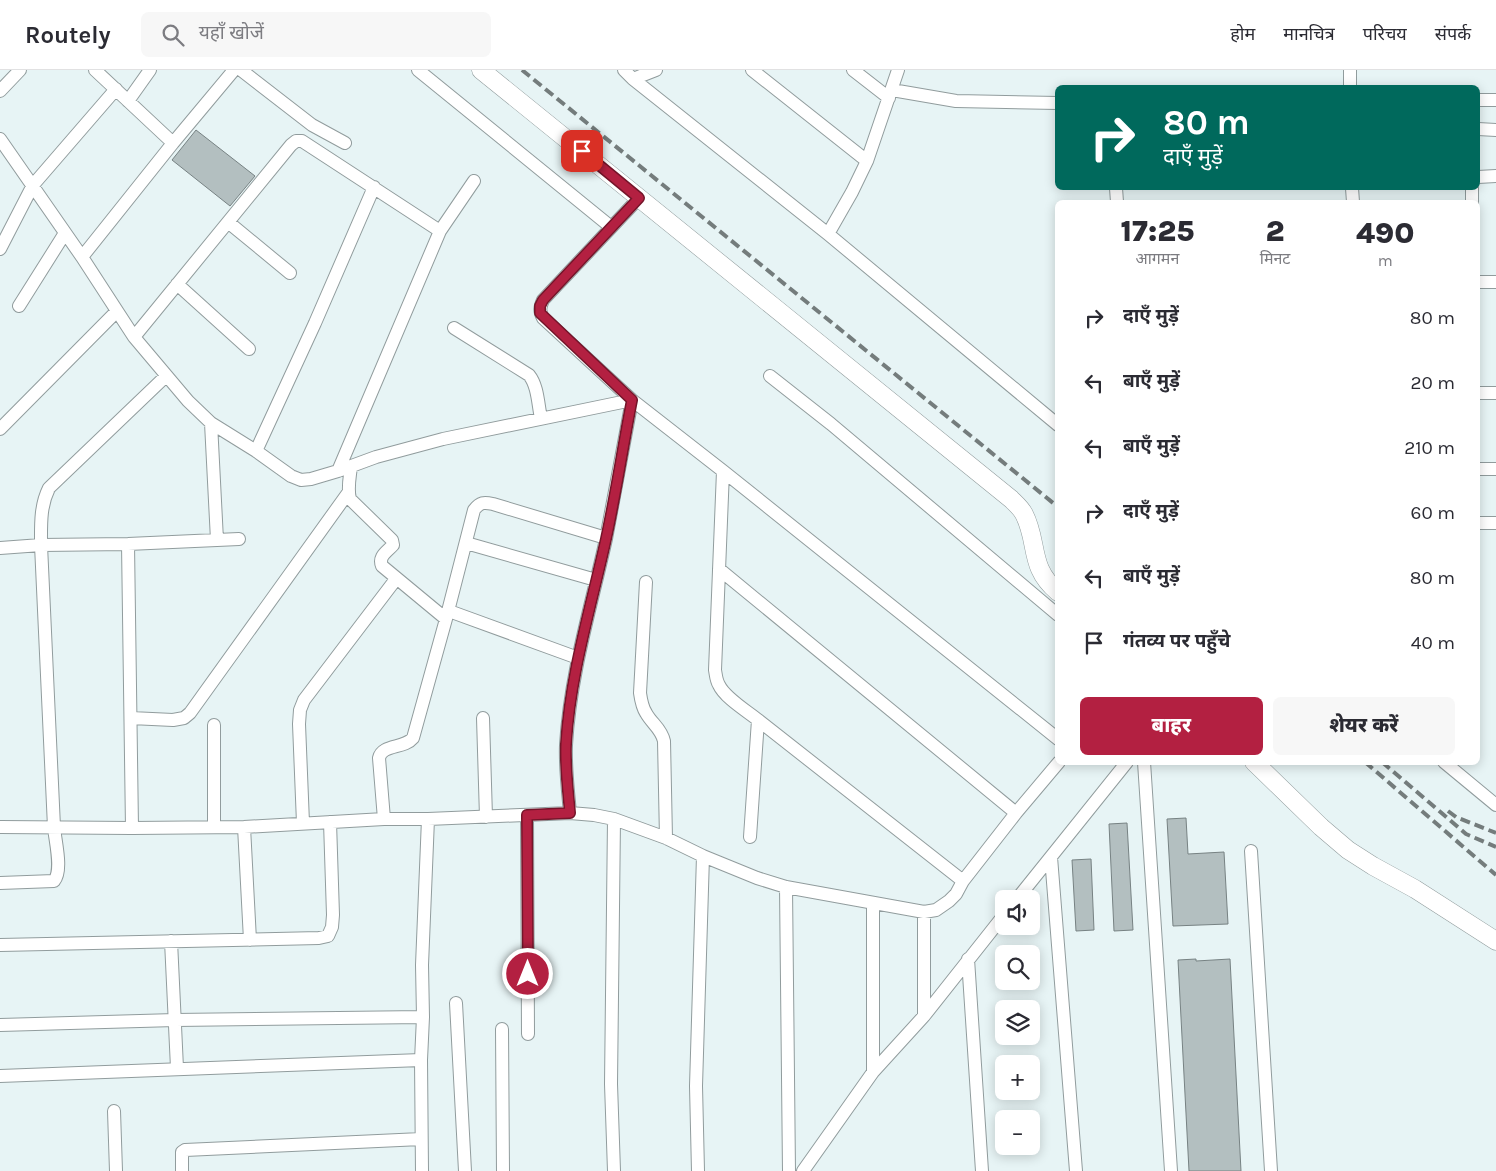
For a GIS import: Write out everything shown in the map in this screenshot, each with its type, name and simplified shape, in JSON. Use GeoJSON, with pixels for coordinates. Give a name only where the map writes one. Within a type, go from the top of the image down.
{"type":"FeatureCollection","features":[{"type":"Feature","properties":{"kind":"street"},"geometry":{"type":"LineString","coordinates":[[0,91],[20,70]]}},
{"type":"Feature","properties":{"kind":"street"},"geometry":{"type":"LineString","coordinates":[[95,70],[173,143]]}},
{"type":"Feature","properties":{"kind":"street"},"geometry":{"type":"LineString","coordinates":[[128,101],[150,70]]}},
{"type":"Feature","properties":{"kind":"street"},"geometry":{"type":"LineString","coordinates":[[82,257],[234,70]]}},
{"type":"Feature","properties":{"kind":"street"},"geometry":{"type":"LineString","coordinates":[[241,70],[312,125],[345,143]]}},
{"type":"Feature","properties":{"kind":"street"},"geometry":{"type":"LineString","coordinates":[[418,70],[612,227]]}},
{"type":"Feature","properties":{"kind":"street"},"geometry":{"type":"LineString","coordinates":[[481,70],[1011,498],[1023,513],[1030,531],[1036,561],[1042,574],[1055,589]]}},
{"type":"Feature","properties":{"kind":"street"},"geometry":{"type":"LineString","coordinates":[[628,74],[656,70]]}},
{"type":"Feature","properties":{"kind":"street"},"geometry":{"type":"LineString","coordinates":[[752,70],[867,162]]}},
{"type":"Feature","properties":{"kind":"street"},"geometry":{"type":"LineString","coordinates":[[853,70],[890,94],[956,101],[1055,103]]}},
{"type":"Feature","properties":{"kind":"street"},"geometry":{"type":"LineString","coordinates":[[828,234],[867,162],[898,70]]}},
{"type":"Feature","properties":{"kind":"street"},"geometry":{"type":"LineString","coordinates":[[1350,70],[1350,85]]}},
{"type":"Feature","properties":{"kind":"street"},"geometry":{"type":"LineString","coordinates":[[628,74],[828,234],[1055,423]]}},
{"type":"Feature","properties":{"kind":"street"},"geometry":{"type":"LineString","coordinates":[[0,249],[33,185],[116,89]]}},
{"type":"Feature","properties":{"kind":"street"},"geometry":{"type":"LineString","coordinates":[[1480,100],[1496,100]]}},
{"type":"Feature","properties":{"kind":"street"},"geometry":{"type":"LineString","coordinates":[[1480,129],[1496,130]]}},
{"type":"Feature","properties":{"kind":"street"},"geometry":{"type":"LineString","coordinates":[[0,139],[82,257],[134,337],[166,376],[211,423],[300,480],[338,471],[376,457],[443,438],[632,400]]}},
{"type":"Feature","properties":{"kind":"street"},"geometry":{"type":"LineString","coordinates":[[134,337],[290,145],[296,141],[302,141],[440,231]]}},
{"type":"Feature","properties":{"kind":"street"},"geometry":{"type":"LineString","coordinates":[[1480,177],[1496,176]]}},
{"type":"Feature","properties":{"kind":"street"},"geometry":{"type":"LineString","coordinates":[[338,471],[440,231],[474,181]]}},
{"type":"Feature","properties":{"kind":"street"},"geometry":{"type":"LineString","coordinates":[[256,451],[315,323],[374,187]]}},
{"type":"Feature","properties":{"kind":"street"},"geometry":{"type":"LineString","coordinates":[[639,198],[543,300],[540,306],[540,313],[632,400],[1055,737]]}},
{"type":"Feature","properties":{"kind":"street"},"geometry":{"type":"LineString","coordinates":[[228,222],[290,273]]}},
{"type":"Feature","properties":{"kind":"street"},"geometry":{"type":"LineString","coordinates":[[19,306],[65,233]]}},
{"type":"Feature","properties":{"kind":"street"},"geometry":{"type":"LineString","coordinates":[[1480,282],[1496,282]]}},
{"type":"Feature","properties":{"kind":"street"},"geometry":{"type":"LineString","coordinates":[[177,284],[249,349]]}},
{"type":"Feature","properties":{"kind":"street"},"geometry":{"type":"LineString","coordinates":[[0,429],[117,311]]}},
{"type":"Feature","properties":{"kind":"street"},"geometry":{"type":"LineString","coordinates":[[454,328],[529,375],[533,380],[541,418]]}},
{"type":"Feature","properties":{"kind":"street"},"geometry":{"type":"LineString","coordinates":[[0,883],[54,881],[58,877],[59,869],[54,827],[40,545],[44,498],[49,488],[166,376]]}},
{"type":"Feature","properties":{"kind":"street"},"geometry":{"type":"LineString","coordinates":[[770,376],[831,424],[1055,612]]}},
{"type":"Feature","properties":{"kind":"street"},"geometry":{"type":"LineString","coordinates":[[1480,392],[1496,393]]}},
{"type":"Feature","properties":{"kind":"street"},"geometry":{"type":"LineString","coordinates":[[570,813],[566,745],[571,703],[578,658],[606,538],[632,400]]}},
{"type":"Feature","properties":{"kind":"street"},"geometry":{"type":"LineString","coordinates":[[211,423],[217,540]]}},
{"type":"Feature","properties":{"kind":"street"},"geometry":{"type":"LineString","coordinates":[[130,718],[172,720],[184,718],[190,712],[348,493],[351,466]]}},
{"type":"Feature","properties":{"kind":"street"},"geometry":{"type":"LineString","coordinates":[[1480,469],[1496,469]]}},
{"type":"Feature","properties":{"kind":"street"},"geometry":{"type":"LineString","coordinates":[[723,471],[715,670],[719,686],[758,720],[963,881]]}},
{"type":"Feature","properties":{"kind":"street"},"geometry":{"type":"LineString","coordinates":[[348,493],[354,503],[392,540],[393,545],[381,556],[380,561],[385,569],[396,579],[448,615],[578,658]]}},
{"type":"Feature","properties":{"kind":"street"},"geometry":{"type":"LineString","coordinates":[[384,818],[380,754],[383,750],[406,744],[413,738],[448,615],[474,510],[484,502],[606,538]]}},
{"type":"Feature","properties":{"kind":"street"},"geometry":{"type":"LineString","coordinates":[[1480,524],[1496,523]]}},
{"type":"Feature","properties":{"kind":"street"},"geometry":{"type":"LineString","coordinates":[[0,548],[239,539]]}},
{"type":"Feature","properties":{"kind":"street"},"geometry":{"type":"LineString","coordinates":[[466,543],[596,580]]}},
{"type":"Feature","properties":{"kind":"street"},"geometry":{"type":"LineString","coordinates":[[128,544],[132,828]]}},
{"type":"Feature","properties":{"kind":"street"},"geometry":{"type":"LineString","coordinates":[[719,569],[1016,813]]}},
{"type":"Feature","properties":{"kind":"street"},"geometry":{"type":"LineString","coordinates":[[303,823],[300,710],[304,700],[396,579]]}},
{"type":"Feature","properties":{"kind":"street"},"geometry":{"type":"LineString","coordinates":[[646,582],[640,693],[641,704],[646,714],[662,732],[664,741],[666,838]]}},
{"type":"Feature","properties":{"kind":"street"},"geometry":{"type":"LineString","coordinates":[[483,718],[486,817]]}},
{"type":"Feature","properties":{"kind":"street"},"geometry":{"type":"LineString","coordinates":[[750,837],[758,720]]}},
{"type":"Feature","properties":{"kind":"street"},"geometry":{"type":"LineString","coordinates":[[214,725],[214,827]]}},
{"type":"Feature","properties":{"kind":"street"},"geometry":{"type":"LineString","coordinates":[[0,827],[244,827],[384,818],[428,819],[570,813],[594,815],[614,819],[666,838],[702,856],[757,878],[786,887],[924,912],[936,910],[956,894],[963,881],[1056,765]]}},
{"type":"Feature","properties":{"kind":"street"},"geometry":{"type":"LineString","coordinates":[[1024,890],[1125,765]]}},
{"type":"Feature","properties":{"kind":"street"},"geometry":{"type":"LineString","coordinates":[[1144,765],[1171,1171]]}},
{"type":"Feature","properties":{"kind":"street"},"geometry":{"type":"LineString","coordinates":[[1257,765],[1321,827],[1348,850],[1415,889],[1496,941]]}},
{"type":"Feature","properties":{"kind":"street"},"geometry":{"type":"LineString","coordinates":[[1448,765],[1496,805]]}},
{"type":"Feature","properties":{"kind":"street"},"geometry":{"type":"LineString","coordinates":[[527,815],[528,1034]]}},
{"type":"Feature","properties":{"kind":"street"},"geometry":{"type":"LineString","coordinates":[[422,1171],[422,965],[428,819]]}},
{"type":"Feature","properties":{"kind":"street"},"geometry":{"type":"LineString","coordinates":[[614,819],[611,1084],[614,1171]]}},
{"type":"Feature","properties":{"kind":"street"},"geometry":{"type":"LineString","coordinates":[[0,945],[250,940],[319,938],[328,936],[332,927],[333,915],[330,822]]}},
{"type":"Feature","properties":{"kind":"street"},"geometry":{"type":"LineString","coordinates":[[244,827],[250,940]]}},
{"type":"Feature","properties":{"kind":"street"},"geometry":{"type":"LineString","coordinates":[[1251,851],[1271,1171]]}},
{"type":"Feature","properties":{"kind":"street"},"geometry":{"type":"LineString","coordinates":[[698,1171],[696,1086],[702,856]]}},
{"type":"Feature","properties":{"kind":"street"},"geometry":{"type":"LineString","coordinates":[[1051,857],[1076,1171]]}},
{"type":"Feature","properties":{"kind":"street"},"geometry":{"type":"LineString","coordinates":[[786,887],[789,1171]]}},
{"type":"Feature","properties":{"kind":"street"},"geometry":{"type":"LineString","coordinates":[[873,904],[873,1072]]}},
{"type":"Feature","properties":{"kind":"street"},"geometry":{"type":"LineString","coordinates":[[924,912],[924,1016]]}},
{"type":"Feature","properties":{"kind":"street"},"geometry":{"type":"LineString","coordinates":[[803,1171],[873,1072],[924,1016],[995,927]]}},
{"type":"Feature","properties":{"kind":"street"},"geometry":{"type":"LineString","coordinates":[[171,941],[177,1068]]}},
{"type":"Feature","properties":{"kind":"street"},"geometry":{"type":"LineString","coordinates":[[968,959],[982,1171]]}},
{"type":"Feature","properties":{"kind":"street"},"geometry":{"type":"LineString","coordinates":[[456,1003],[465,1171]]}},
{"type":"Feature","properties":{"kind":"street"},"geometry":{"type":"LineString","coordinates":[[0,1025],[175,1020],[423,1017]]}},
{"type":"Feature","properties":{"kind":"street"},"geometry":{"type":"LineString","coordinates":[[502,1029],[503,1171]]}},
{"type":"Feature","properties":{"kind":"street"},"geometry":{"type":"LineString","coordinates":[[0,1076],[421,1060]]}},
{"type":"Feature","properties":{"kind":"street"},"geometry":{"type":"LineString","coordinates":[[114,1111],[116,1171]]}},
{"type":"Feature","properties":{"kind":"street"},"geometry":{"type":"LineString","coordinates":[[182,1171],[182,1152],[185,1150],[421,1138]]}},
{"type":"Feature","properties":{"kind":"building"},"geometry":{"type":"Polygon","coordinates":[[[196,130],[255,176],[230,206],[172,160],[196,130]]]}},
{"type":"Feature","properties":{"kind":"building"},"geometry":{"type":"Polygon","coordinates":[[[1186,818],[1188,854],[1224,852],[1228,924],[1173,926],[1167,819],[1186,818]]]}},
{"type":"Feature","properties":{"kind":"building"},"geometry":{"type":"Polygon","coordinates":[[[1127,823],[1133,930],[1114,931],[1109,824],[1127,823]]]}},
{"type":"Feature","properties":{"kind":"building"},"geometry":{"type":"Polygon","coordinates":[[[1091,859],[1094,930],[1076,931],[1072,860],[1091,859]]]}},
{"type":"Feature","properties":{"kind":"building"},"geometry":{"type":"Polygon","coordinates":[[[1196,959],[1196,961],[1230,959],[1241,1171],[1189,1171],[1178,960],[1196,959]]]}},
{"type":"Feature","properties":{"kind":"railway"},"geometry":{"type":"LineString","coordinates":[[522,70],[1055,505]]}},
{"type":"Feature","properties":{"kind":"railway"},"geometry":{"type":"LineString","coordinates":[[1368,765],[1496,875]]}},
{"type":"Feature","properties":{"kind":"railway"},"geometry":{"type":"LineString","coordinates":[[1386,765],[1466,834],[1496,847]]}},
{"type":"Feature","properties":{"kind":"railway"},"geometry":{"type":"LineString","coordinates":[[1448,811],[1456,817],[1496,833]]}},
{"type":"Feature","properties":{"kind":"route"},"geometry":{"type":"LineString","coordinates":[[528,974],[527,815],[570,813],[566,745],[571,703],[578,658],[606,538],[632,400],[543,318],[540,313],[540,306],[543,300],[639,198],[582,151]]}}]}
